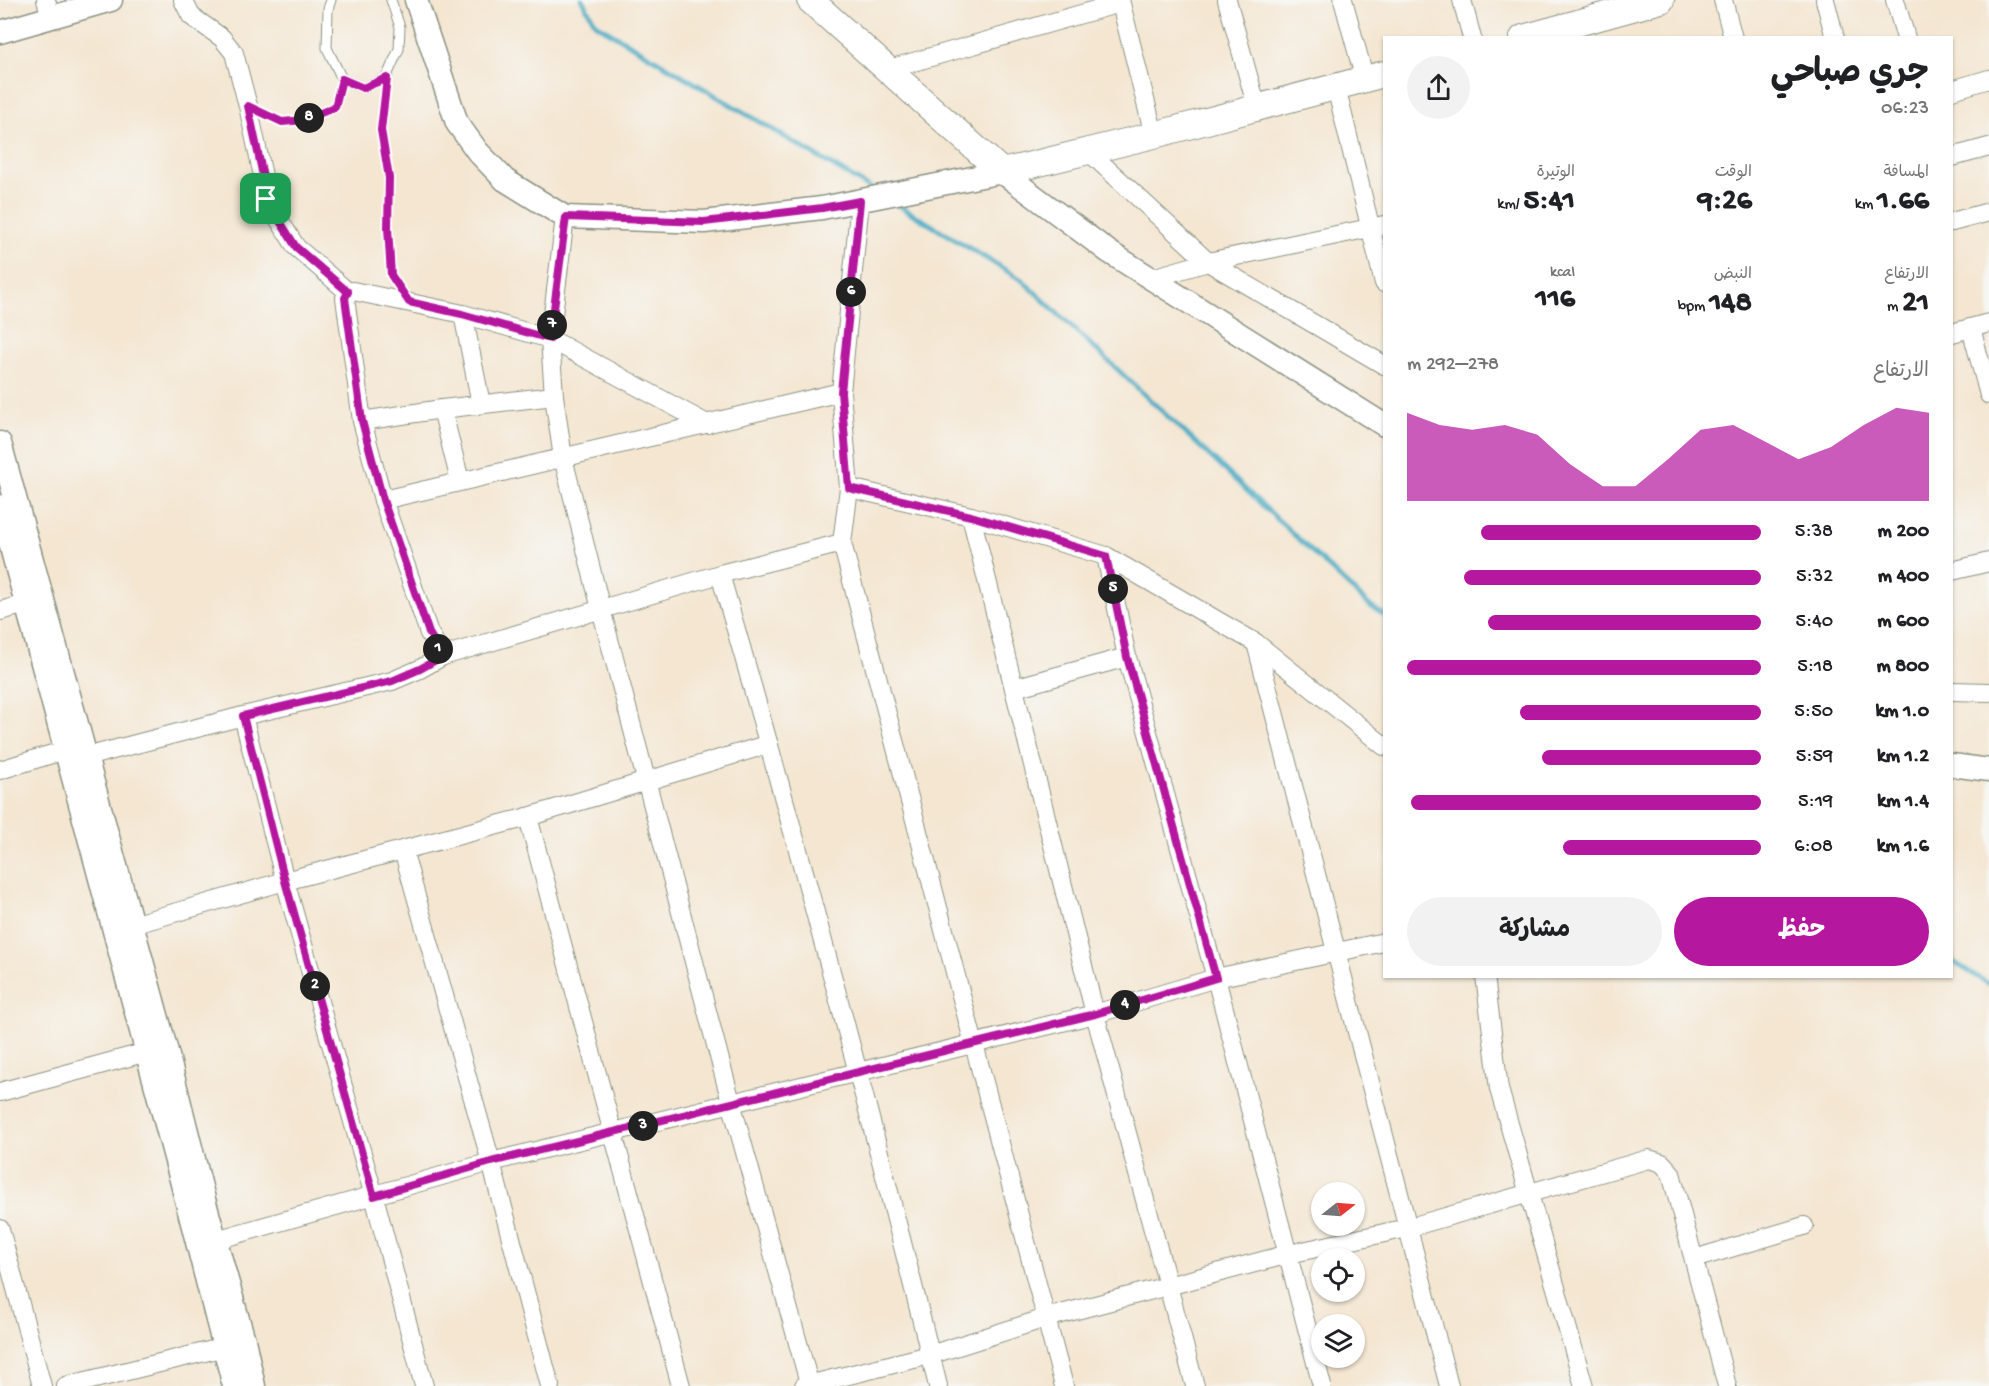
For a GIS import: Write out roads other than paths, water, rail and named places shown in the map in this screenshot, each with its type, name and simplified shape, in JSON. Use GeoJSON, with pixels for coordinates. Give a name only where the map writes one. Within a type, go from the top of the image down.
{"type":"FeatureCollection","features":[{"type":"Feature","properties":{"kind":"main road"},"geometry":{"type":"LineString","coordinates":[[810,0],[1002,172],[1375,77]]}},
{"type":"Feature","properties":{"kind":"main road"},"geometry":{"type":"LineString","coordinates":[[1531,36],[1661,0]]}},
{"type":"Feature","properties":{"kind":"street"},"geometry":{"type":"LineString","coordinates":[[0,32],[49,9],[111,0]]}},
{"type":"Feature","properties":{"kind":"street"},"geometry":{"type":"LineString","coordinates":[[183,0],[191,16],[222,38],[234,53],[248,106],[266,199],[296,247],[348,292],[353,291],[462,314],[550,339],[707,424]]}},
{"type":"Feature","properties":{"kind":"street"},"geometry":{"type":"LineString","coordinates":[[416,0],[457,123],[478,152],[505,180],[566,217],[704,222],[860,201],[1002,172],[1109,252],[1383,424]]}},
{"type":"Feature","properties":{"kind":"street"},"geometry":{"type":"LineString","coordinates":[[1227,0],[1257,108]]}},
{"type":"Feature","properties":{"kind":"street"},"geometry":{"type":"LineString","coordinates":[[1343,0],[1375,77]]}},
{"type":"Feature","properties":{"kind":"street"},"geometry":{"type":"LineString","coordinates":[[1462,0],[1471,36]]}},
{"type":"Feature","properties":{"kind":"street"},"geometry":{"type":"LineString","coordinates":[[1723,0],[1732,36]]}},
{"type":"Feature","properties":{"kind":"street"},"geometry":{"type":"LineString","coordinates":[[1825,0],[1835,36]]}},
{"type":"Feature","properties":{"kind":"street"},"geometry":{"type":"LineString","coordinates":[[1895,0],[1905,36]]}},
{"type":"Feature","properties":{"kind":"street"},"geometry":{"type":"LineString","coordinates":[[889,69],[1120,1],[1154,135]]}},
{"type":"Feature","properties":{"kind":"street"},"geometry":{"type":"LineString","coordinates":[[1953,90],[1989,79]]}},
{"type":"Feature","properties":{"kind":"street"},"geometry":{"type":"LineString","coordinates":[[1336,87],[1377,227],[1383,275]]}},
{"type":"Feature","properties":{"kind":"street"},"geometry":{"type":"LineString","coordinates":[[1953,157],[1989,147]]}},
{"type":"Feature","properties":{"kind":"street"},"geometry":{"type":"LineString","coordinates":[[1088,150],[1208,262],[1383,363]]}},
{"type":"Feature","properties":{"kind":"street"},"geometry":{"type":"LineString","coordinates":[[860,201],[841,392],[849,488],[842,543],[1064,1386]]}},
{"type":"Feature","properties":{"kind":"street"},"geometry":{"type":"LineString","coordinates":[[1953,222],[1989,212]]}},
{"type":"Feature","properties":{"kind":"street"},"geometry":{"type":"LineString","coordinates":[[566,217],[550,339],[554,396],[563,458],[731,1102],[808,1386],[930,1355],[1046,1318],[1289,1254],[1407,1228],[1649,1159],[1662,1162],[1671,1173],[1726,1386]]}},
{"type":"Feature","properties":{"kind":"street"},"geometry":{"type":"LineString","coordinates":[[1152,278],[1208,262],[1377,227]]}},
{"type":"Feature","properties":{"kind":"street"},"geometry":{"type":"LineString","coordinates":[[348,292],[345,298],[362,421],[383,500],[429,633],[443,656]]}},
{"type":"Feature","properties":{"kind":"street"},"geometry":{"type":"LineString","coordinates":[[462,314],[481,404]]}},
{"type":"Feature","properties":{"kind":"street"},"geometry":{"type":"LineString","coordinates":[[1953,333],[1989,323]]}},
{"type":"Feature","properties":{"kind":"street"},"geometry":{"type":"LineString","coordinates":[[1971,328],[1989,395]]}},
{"type":"Feature","properties":{"kind":"street"},"geometry":{"type":"LineString","coordinates":[[383,500],[841,392]]}},
{"type":"Feature","properties":{"kind":"street"},"geometry":{"type":"LineString","coordinates":[[362,421],[554,396]]}},
{"type":"Feature","properties":{"kind":"street"},"geometry":{"type":"LineString","coordinates":[[442,409],[460,481]]}},
{"type":"Feature","properties":{"kind":"street"},"geometry":{"type":"LineString","coordinates":[[0,443],[147,1052],[234,1386]]}},
{"type":"Feature","properties":{"kind":"street"},"geometry":{"type":"LineString","coordinates":[[849,488],[971,516],[1106,556],[1256,643],[1383,745]]}},
{"type":"Feature","properties":{"kind":"street"},"geometry":{"type":"LineString","coordinates":[[0,506],[26,604],[132,925],[254,1386]]}},
{"type":"Feature","properties":{"kind":"street"},"geometry":{"type":"LineString","coordinates":[[971,516],[1095,1014],[1195,1386]]}},
{"type":"Feature","properties":{"kind":"street"},"geometry":{"type":"LineString","coordinates":[[0,770],[392,681],[443,656],[720,574],[842,543]]}},
{"type":"Feature","properties":{"kind":"street"},"geometry":{"type":"LineString","coordinates":[[1106,556],[1127,657],[1216,978],[1322,1386]]}},
{"type":"Feature","properties":{"kind":"street"},"geometry":{"type":"LineString","coordinates":[[1953,571],[1989,562]]}},
{"type":"Feature","properties":{"kind":"street"},"geometry":{"type":"LineString","coordinates":[[720,574],[769,744],[858,1072],[938,1386]]}},
{"type":"Feature","properties":{"kind":"street"},"geometry":{"type":"LineString","coordinates":[[0,611],[26,604]]}},
{"type":"Feature","properties":{"kind":"street"},"geometry":{"type":"LineString","coordinates":[[1256,643],[1449,1386]]}},
{"type":"Feature","properties":{"kind":"street"},"geometry":{"type":"LineString","coordinates":[[1014,688],[1127,657]]}},
{"type":"Feature","properties":{"kind":"street"},"geometry":{"type":"LineString","coordinates":[[1953,691],[1989,692]]}},
{"type":"Feature","properties":{"kind":"street"},"geometry":{"type":"LineString","coordinates":[[243,716],[285,881],[374,1196],[424,1386]]}},
{"type":"Feature","properties":{"kind":"street"},"geometry":{"type":"LineString","coordinates":[[132,925],[285,881],[528,817],[769,744]]}},
{"type":"Feature","properties":{"kind":"street"},"geometry":{"type":"LineString","coordinates":[[1953,761],[1989,770]]}},
{"type":"Feature","properties":{"kind":"street"},"geometry":{"type":"LineString","coordinates":[[528,817],[681,1386]]}},
{"type":"Feature","properties":{"kind":"street"},"geometry":{"type":"LineString","coordinates":[[403,850],[491,1162],[550,1386]]}},
{"type":"Feature","properties":{"kind":"street"},"geometry":{"type":"LineString","coordinates":[[216,1240],[491,1162],[1095,1014],[1216,978],[1383,942]]}},
{"type":"Feature","properties":{"kind":"street"},"geometry":{"type":"LineString","coordinates":[[1485,978],[1499,1089],[1584,1386]]}},
{"type":"Feature","properties":{"kind":"street"},"geometry":{"type":"LineString","coordinates":[[0,1092],[147,1052]]}},
{"type":"Feature","properties":{"kind":"street"},"geometry":{"type":"LineString","coordinates":[[1694,1259],[1804,1227]]}},
{"type":"Feature","properties":{"kind":"street"},"geometry":{"type":"LineString","coordinates":[[0,1229],[4,1262],[42,1386]]}},
{"type":"Feature","properties":{"kind":"street"},"geometry":{"type":"LineString","coordinates":[[66,1386],[225,1347]]}},
{"type":"Feature","properties":{"kind":"lane"},"geometry":{"type":"LineString","coordinates":[[331,0],[328,9],[327,48],[342,79],[363,88],[387,78],[399,49],[400,27],[391,0]]}},
{"type":"Feature","properties":{"kind":"waterway"},"geometry":{"type":"LineString","coordinates":[[582,0],[596,24],[875,191]]}},
{"type":"Feature","properties":{"kind":"waterway"},"geometry":{"type":"LineString","coordinates":[[893,202],[1022,280],[1370,606],[1383,614]]}},
{"type":"Feature","properties":{"kind":"waterway"},"geometry":{"type":"LineString","coordinates":[[1953,962],[1989,984]]}}]}
